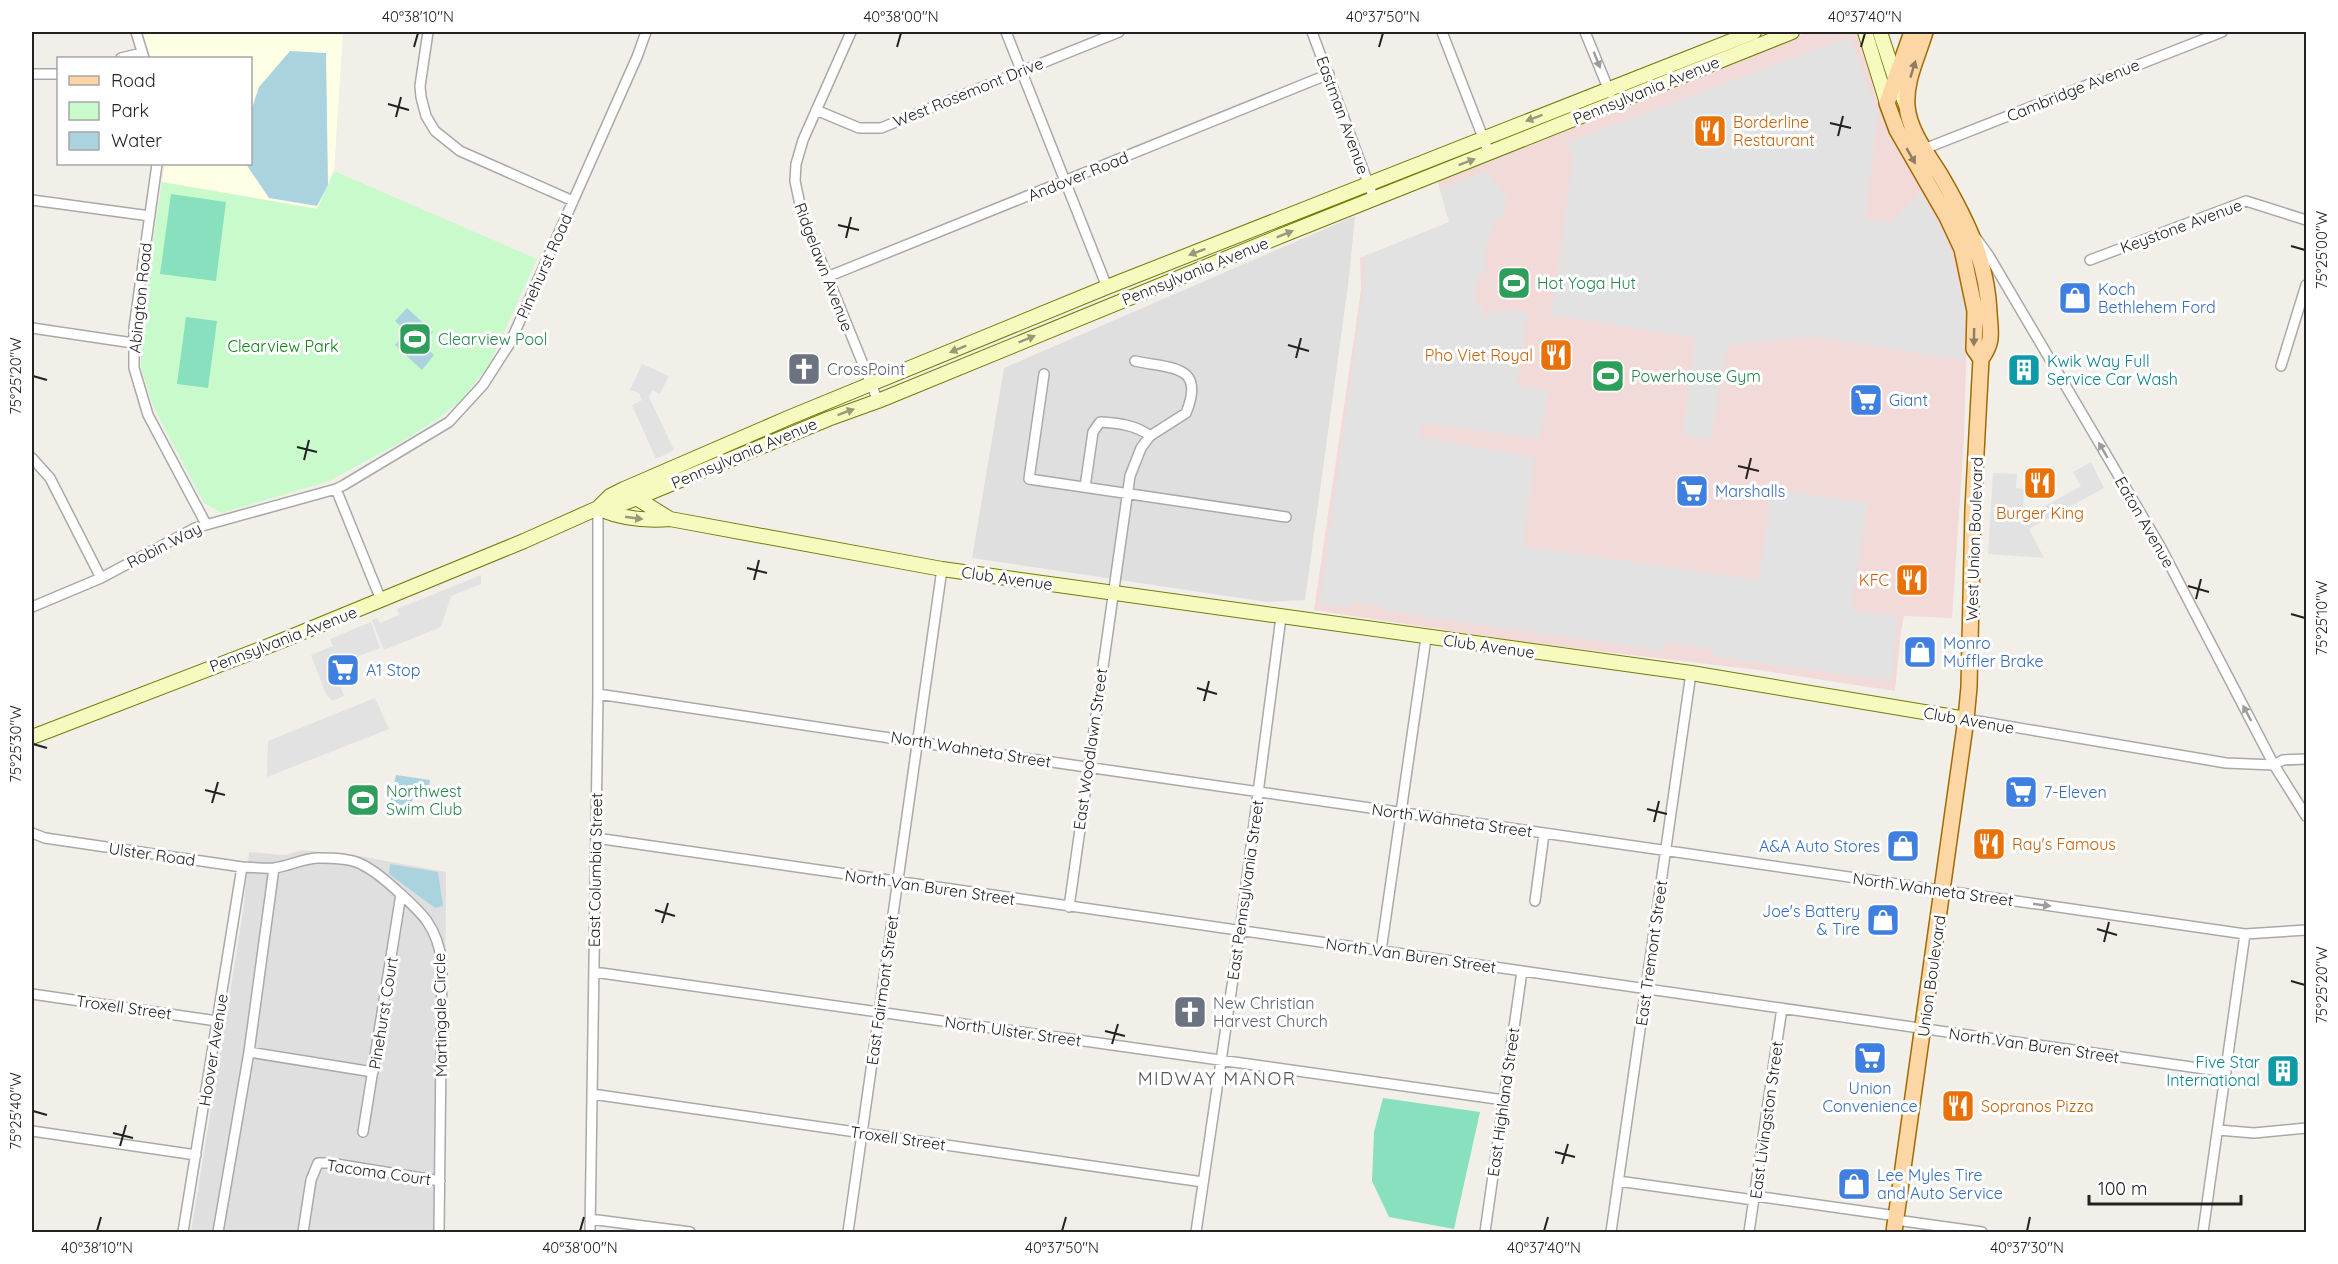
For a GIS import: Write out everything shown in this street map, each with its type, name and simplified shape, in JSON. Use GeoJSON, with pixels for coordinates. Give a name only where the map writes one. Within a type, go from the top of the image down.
{"type":"FeatureCollection","features":[{"type":"Feature","properties":{"kind":"main road"},"geometry":{"type":"LineString","coordinates":[[1887,103],[1912,32]]}},
{"type":"Feature","properties":{"kind":"main road","name":"West Union Boulevard"},"geometry":{"type":"LineString","coordinates":[[1925,32],[1910,77],[1907,107],[1924,149],[1972,234],[1989,298],[1991,345],[1981,359],[1966,719]]}},
{"type":"Feature","properties":{"kind":"main road","name":"West Union Boulevard"},"geometry":{"type":"LineString","coordinates":[[1887,103],[1897,130],[1947,217],[1962,249],[1975,311],[1974,349],[1981,359]]}},
{"type":"Feature","properties":{"kind":"main road","name":"Union Boulevard"},"geometry":{"type":"LineString","coordinates":[[1896,1223],[1966,719]]}},
{"type":"Feature","properties":{"kind":"street"},"geometry":{"type":"LineString","coordinates":[[136,32],[143,56]]}},
{"type":"Feature","properties":{"kind":"street"},"geometry":{"type":"LineString","coordinates":[[428,32],[420,86],[426,116],[435,131],[460,151],[573,201]]}},
{"type":"Feature","properties":{"kind":"street","name":"Pinehurst Road"},"geometry":{"type":"LineString","coordinates":[[336,489],[439,429],[475,396],[496,367],[510,343],[646,32]]}},
{"type":"Feature","properties":{"kind":"street","name":"Ridgelawn Avenue"},"geometry":{"type":"LineString","coordinates":[[851,32],[798,156],[795,181],[802,214],[878,401]]}},
{"type":"Feature","properties":{"kind":"street"},"geometry":{"type":"LineString","coordinates":[[1006,32],[1107,287]]}},
{"type":"Feature","properties":{"kind":"street","name":"West Rosemont Drive"},"geometry":{"type":"LineString","coordinates":[[816,110],[859,128],[880,128],[1119,32]]}},
{"type":"Feature","properties":{"kind":"street","name":"Eastman Avenue"},"geometry":{"type":"LineString","coordinates":[[1314,32],[1374,199]]}},
{"type":"Feature","properties":{"kind":"street"},"geometry":{"type":"LineString","coordinates":[[1442,32],[1488,153]]}},
{"type":"Feature","properties":{"kind":"street"},"geometry":{"type":"LineString","coordinates":[[1585,32],[1611,96]]}},
{"type":"Feature","properties":{"kind":"street","name":"Pennsylvania Avenue"},"geometry":{"type":"LineString","coordinates":[[32,736],[276,643],[598,508],[614,507],[637,498],[807,427],[878,401],[1488,153],[1611,96],[1731,36],[1754,32]]}},
{"type":"Feature","properties":{"kind":"street","name":"Pennsylvania Avenue"},"geometry":{"type":"LineString","coordinates":[[598,508],[610,496],[624,489],[1107,287],[1483,138],[1611,96],[1792,32]]}},
{"type":"Feature","properties":{"kind":"street"},"geometry":{"type":"LineString","coordinates":[[1865,32],[1887,103]]}},
{"type":"Feature","properties":{"kind":"street"},"geometry":{"type":"LineString","coordinates":[[1880,32],[1907,107]]}},
{"type":"Feature","properties":{"kind":"street","name":"Cambridge Avenue"},"geometry":{"type":"LineString","coordinates":[[1924,149],[2222,32]]}},
{"type":"Feature","properties":{"kind":"street"},"geometry":{"type":"LineString","coordinates":[[32,74],[57,74]]}},
{"type":"Feature","properties":{"kind":"street","name":"Andover Road"},"geometry":{"type":"LineString","coordinates":[[827,277],[1329,74]]}},
{"type":"Feature","properties":{"kind":"street","name":"Abington Road"},"geometry":{"type":"LineString","coordinates":[[158,165],[133,343],[134,368],[145,405],[206,524]]}},
{"type":"Feature","properties":{"kind":"street"},"geometry":{"type":"LineString","coordinates":[[32,200],[150,216]]}},
{"type":"Feature","properties":{"kind":"street","name":"Keystone Avenue"},"geometry":{"type":"LineString","coordinates":[[2090,260],[2246,201],[2307,220]]}},
{"type":"Feature","properties":{"kind":"street","name":"Eaton Avenue"},"geometry":{"type":"LineString","coordinates":[[1972,234],[1989,256],[2160,546],[2274,765],[2307,816]]}},
{"type":"Feature","properties":{"kind":"street"},"geometry":{"type":"LineString","coordinates":[[2281,366],[2307,285]]}},
{"type":"Feature","properties":{"kind":"street"},"geometry":{"type":"LineString","coordinates":[[32,328],[133,343]]}},
{"type":"Feature","properties":{"kind":"street"},"geometry":{"type":"LineString","coordinates":[[1085,487],[1093,432],[1100,422],[1140,428],[1150,435],[1186,413],[1192,393],[1191,380],[1184,371],[1135,362]]}},
{"type":"Feature","properties":{"kind":"street"},"geometry":{"type":"LineString","coordinates":[[1044,374],[1029,478],[1286,517]]}},
{"type":"Feature","properties":{"kind":"street","name":"East Woodlawn Street"},"geometry":{"type":"LineString","coordinates":[[1068,907],[1127,493],[1134,463],[1150,435]]}},
{"type":"Feature","properties":{"kind":"street"},"geometry":{"type":"LineString","coordinates":[[32,458],[50,478],[101,578]]}},
{"type":"Feature","properties":{"kind":"street"},"geometry":{"type":"LineString","coordinates":[[336,489],[381,600]]}},
{"type":"Feature","properties":{"kind":"street","name":"Robin Way"},"geometry":{"type":"LineString","coordinates":[[32,607],[101,578],[171,539],[206,524],[336,489]]}},
{"type":"Feature","properties":{"kind":"street","name":"Club Avenue"},"geometry":{"type":"LineString","coordinates":[[624,489],[670,519]]}},
{"type":"Feature","properties":{"kind":"street","name":"Club Avenue"},"geometry":{"type":"LineString","coordinates":[[598,508],[617,516],[638,519],[670,519],[942,569],[1691,674],[2226,763],[2274,765],[2283,760],[2307,759]]}},
{"type":"Feature","properties":{"kind":"street","name":"East Columbia Street"},"geometry":{"type":"LineString","coordinates":[[590,1233],[598,694],[598,508]]}},
{"type":"Feature","properties":{"kind":"street","name":"East Fairmont Street"},"geometry":{"type":"LineString","coordinates":[[848,1233],[942,569]]}},
{"type":"Feature","properties":{"kind":"street","name":"East Pennsylvania Street"},"geometry":{"type":"LineString","coordinates":[[1196,1233],[1240,931],[1281,617]]}},
{"type":"Feature","properties":{"kind":"street"},"geometry":{"type":"LineString","coordinates":[[1381,951],[1425,638]]}},
{"type":"Feature","properties":{"kind":"street","name":"East Tremont Street"},"geometry":{"type":"LineString","coordinates":[[1611,1233],[1691,674]]}},
{"type":"Feature","properties":{"kind":"street","name":"North Wahneta Street"},"geometry":{"type":"LineString","coordinates":[[598,694],[911,740],[917,743],[2246,934],[2307,930]]}},
{"type":"Feature","properties":{"kind":"street","name":"Ulster Road"},"geometry":{"type":"LineString","coordinates":[[32,833],[45,838],[242,867],[274,868]]}},
{"type":"Feature","properties":{"kind":"street"},"geometry":{"type":"LineString","coordinates":[[1535,901],[1544,834]]}},
{"type":"Feature","properties":{"kind":"street","name":"North Van Buren Street"},"geometry":{"type":"LineString","coordinates":[[596,838],[2226,1072]]}},
{"type":"Feature","properties":{"kind":"street","name":"Martingale Circle"},"geometry":{"type":"LineString","coordinates":[[274,868],[305,859],[319,858],[356,862],[372,871],[413,904],[429,923],[440,945],[442,963],[439,1233]]}},
{"type":"Feature","properties":{"kind":"street","name":"Hoover Avenue"},"geometry":{"type":"LineString","coordinates":[[183,1233],[242,867]]}},
{"type":"Feature","properties":{"kind":"street"},"geometry":{"type":"LineString","coordinates":[[218,1233],[249,1052],[274,868]]}},
{"type":"Feature","properties":{"kind":"street","name":"Pinehurst Court"},"geometry":{"type":"LineString","coordinates":[[363,1132],[401,894]]}},
{"type":"Feature","properties":{"kind":"street"},"geometry":{"type":"LineString","coordinates":[[2203,1233],[2246,934]]}},
{"type":"Feature","properties":{"kind":"street","name":"East Highland Street"},"geometry":{"type":"LineString","coordinates":[[1485,1233],[1522,971]]}},
{"type":"Feature","properties":{"kind":"street","name":"North Ulster Street"},"geometry":{"type":"LineString","coordinates":[[594,972],[1504,1100]]}},
{"type":"Feature","properties":{"kind":"street","name":"Troxell Street"},"geometry":{"type":"LineString","coordinates":[[32,994],[217,1021]]}},
{"type":"Feature","properties":{"kind":"street","name":"East Livingston Street"},"geometry":{"type":"LineString","coordinates":[[1749,1233],[1782,1008]]}},
{"type":"Feature","properties":{"kind":"street"},"geometry":{"type":"LineString","coordinates":[[249,1052],[373,1072]]}},
{"type":"Feature","properties":{"kind":"street","name":"Troxell Street"},"geometry":{"type":"LineString","coordinates":[[592,1094],[1203,1182]]}},
{"type":"Feature","properties":{"kind":"street"},"geometry":{"type":"LineString","coordinates":[[2218,1130],[2254,1133],[2307,1128]]}},
{"type":"Feature","properties":{"kind":"street"},"geometry":{"type":"LineString","coordinates":[[32,1131],[196,1155]]}},
{"type":"Feature","properties":{"kind":"street","name":"Tacoma Court"},"geometry":{"type":"LineString","coordinates":[[303,1233],[311,1180],[318,1163],[440,1181]]}},
{"type":"Feature","properties":{"kind":"street"},"geometry":{"type":"LineString","coordinates":[[1618,1181],[1754,1198],[1896,1223],[1982,1233]]}},
{"type":"Feature","properties":{"kind":"street"},"geometry":{"type":"LineString","coordinates":[[590,1219],[690,1233]]}},
{"type":"Feature","properties":{"kind":"shaded area"},"geometry":{"type":"Polygon","coordinates":[[[143,32],[343,32],[334,171],[318,209],[162,182],[165,165],[252,165],[252,57],[150,57],[143,32]]]}},
{"type":"Feature","properties":{"kind":"shaded area"},"geometry":{"type":"Polygon","coordinates":[[[1808,32],[1859,32],[1893,131],[1907,163],[1946,227],[1958,253],[1968,296],[1964,438],[1952,618],[1904,616],[1895,691],[1759,670],[1530,643],[1314,610],[1361,290],[1360,258],[1450,222],[1436,177],[1808,32]]]}},
{"type":"Feature","properties":{"kind":"shaded area"},"geometry":{"type":"Polygon","coordinates":[[[1850,37],[1878,112],[1865,219],[1891,222],[1921,192],[1946,239],[1966,309],[1963,360],[1812,337],[1728,345],[1710,440],[1683,435],[1695,338],[1551,315],[1573,158],[1567,142],[1850,37]]]}},
{"type":"Feature","properties":{"kind":"shaded area"},"geometry":{"type":"Polygon","coordinates":[[[1486,171],[1503,194],[1507,195],[1503,218],[1499,218],[1498,222],[1495,221],[1492,232],[1489,232],[1484,262],[1487,263],[1486,273],[1479,273],[1474,304],[1483,306],[1482,315],[1489,317],[1490,311],[1493,310],[1505,312],[1506,309],[1528,313],[1517,385],[1548,390],[1540,439],[1422,423],[1420,437],[1535,457],[1523,546],[1758,580],[1772,489],[1867,503],[1851,610],[1899,617],[1890,681],[1712,656],[1712,649],[1665,642],[1664,651],[1384,611],[1385,607],[1352,602],[1351,608],[1319,604],[1363,293],[1365,256],[1449,222],[1440,190],[1486,171]]]}},
{"type":"Feature","properties":{"kind":"shaded area"},"geometry":{"type":"Polygon","coordinates":[[[1355,216],[1349,278],[1305,600],[1267,602],[972,558],[1004,368],[1355,216]]]}},
{"type":"Feature","properties":{"kind":"shaded area"},"geometry":{"type":"Polygon","coordinates":[[[642,364],[669,376],[660,394],[652,390],[649,397],[674,450],[656,459],[632,405],[642,400],[639,393],[630,390],[642,364]]]}},
{"type":"Feature","properties":{"kind":"shaded area"},"geometry":{"type":"Polygon","coordinates":[[[2091,462],[2104,488],[2029,529],[2044,558],[1988,554],[1993,473],[2017,474],[2016,488],[2024,489],[2023,509],[2027,516],[2081,486],[2073,472],[2091,462]]]}},
{"type":"Feature","properties":{"kind":"shaded area"},"geometry":{"type":"Polygon","coordinates":[[[481,575],[481,584],[451,596],[441,627],[384,650],[372,620],[377,618],[380,623],[399,615],[397,609],[481,575]]]}},
{"type":"Feature","properties":{"kind":"shaded area"},"geometry":{"type":"Polygon","coordinates":[[[371,622],[380,648],[333,666],[344,696],[332,701],[326,694],[311,655],[333,646],[330,639],[371,622]]]}},
{"type":"Feature","properties":{"kind":"shaded area"},"geometry":{"type":"Polygon","coordinates":[[[375,698],[389,729],[267,777],[268,741],[375,698]]]}},
{"type":"Feature","properties":{"kind":"shaded area"},"geometry":{"type":"Polygon","coordinates":[[[302,850],[359,856],[446,872],[444,1232],[191,1232],[243,912],[249,852],[286,855],[302,850]]]}},
{"type":"Feature","properties":{"kind":"green space","name":"Clearview Park"},"geometry":{"type":"Polygon","coordinates":[[[334,171],[537,259],[488,367],[460,401],[439,418],[401,442],[329,481],[222,513],[204,503],[153,406],[141,367],[140,330],[162,182],[317,209],[334,171]]]}},
{"type":"Feature","properties":{"kind":"green space"},"geometry":{"type":"Polygon","coordinates":[[[171,194],[226,202],[216,281],[160,274],[171,194]]]}},
{"type":"Feature","properties":{"kind":"green space"},"geometry":{"type":"Polygon","coordinates":[[[186,317],[217,321],[208,388],[177,384],[186,317]]]}},
{"type":"Feature","properties":{"kind":"green space"},"geometry":{"type":"Polygon","coordinates":[[[1383,1098],[1480,1112],[1454,1229],[1389,1217],[1372,1181],[1374,1132],[1383,1098]]]}},
{"type":"Feature","properties":{"kind":"water"},"geometry":{"type":"Polygon","coordinates":[[[290,51],[326,53],[328,185],[317,206],[269,198],[247,165],[252,165],[252,108],[259,87],[290,51]]]}},
{"type":"Feature","properties":{"kind":"water","name":"Clearview Pool"},"geometry":{"type":"Polygon","coordinates":[[[407,308],[433,332],[424,345],[434,355],[422,370],[395,345],[407,332],[395,321],[407,308]]]}},
{"type":"Feature","properties":{"kind":"water"},"geometry":{"type":"Polygon","coordinates":[[[396,775],[430,780],[428,796],[413,795],[410,817],[387,815],[396,775]]]}},
{"type":"Feature","properties":{"kind":"water","name":"Northwest Swim Club"},"geometry":{"type":"Polygon","coordinates":[[[359,789],[370,790],[367,811],[356,809],[359,789]]]}},
{"type":"Feature","properties":{"kind":"water"},"geometry":{"type":"Polygon","coordinates":[[[390,864],[438,872],[443,906],[435,908],[389,874],[390,864]]]}},
{"type":"Feature","properties":{"kind":"place","name":"Borderline Restaurant"},"geometry":{"type":"Point","coordinates":[1710,131]}},
{"type":"Feature","properties":{"kind":"place","name":"Hot Yoga Hut"},"geometry":{"type":"Point","coordinates":[1514,283]}},
{"type":"Feature","properties":{"kind":"place","name":"Koch Bethlehem Ford"},"geometry":{"type":"Point","coordinates":[2075,298]}},
{"type":"Feature","properties":{"kind":"place","name":"Clearview Pool"},"geometry":{"type":"Point","coordinates":[415,339]}},
{"type":"Feature","properties":{"kind":"place","name":"Pho Viet Royal"},"geometry":{"type":"Point","coordinates":[1556,355]}},
{"type":"Feature","properties":{"kind":"place","name":"CrossPoint"},"geometry":{"type":"Point","coordinates":[804,369]}},
{"type":"Feature","properties":{"kind":"place","name":"Kwik Way Full Service Car Wash"},"geometry":{"type":"Point","coordinates":[2024,370]}},
{"type":"Feature","properties":{"kind":"place","name":"Powerhouse Gym"},"geometry":{"type":"Point","coordinates":[1608,376]}},
{"type":"Feature","properties":{"kind":"place","name":"Giant"},"geometry":{"type":"Point","coordinates":[1866,400]}},
{"type":"Feature","properties":{"kind":"place","name":"Burger King"},"geometry":{"type":"Point","coordinates":[2040,483]}},
{"type":"Feature","properties":{"kind":"place","name":"Marshalls"},"geometry":{"type":"Point","coordinates":[1692,491]}},
{"type":"Feature","properties":{"kind":"place","name":"KFC"},"geometry":{"type":"Point","coordinates":[1912,580]}},
{"type":"Feature","properties":{"kind":"place","name":"Monro Muffler Brake"},"geometry":{"type":"Point","coordinates":[1920,652]}},
{"type":"Feature","properties":{"kind":"place","name":"A1 Stop"},"geometry":{"type":"Point","coordinates":[343,670]}},
{"type":"Feature","properties":{"kind":"place","name":"7-Eleven"},"geometry":{"type":"Point","coordinates":[2021,792]}},
{"type":"Feature","properties":{"kind":"place","name":"Northwest Swim Club"},"geometry":{"type":"Point","coordinates":[363,800]}},
{"type":"Feature","properties":{"kind":"place","name":"Ray's Famous"},"geometry":{"type":"Point","coordinates":[1989,844]}},
{"type":"Feature","properties":{"kind":"place","name":"A&A Auto Stores"},"geometry":{"type":"Point","coordinates":[1903,846]}},
{"type":"Feature","properties":{"kind":"place","name":"Joe's Battery & Tire"},"geometry":{"type":"Point","coordinates":[1883,920]}},
{"type":"Feature","properties":{"kind":"place","name":"New Christian Harvest Church"},"geometry":{"type":"Point","coordinates":[1190,1012]}},
{"type":"Feature","properties":{"kind":"place","name":"Union Convenience"},"geometry":{"type":"Point","coordinates":[1870,1058]}},
{"type":"Feature","properties":{"kind":"place","name":"Five Star International"},"geometry":{"type":"Point","coordinates":[2283,1071]}},
{"type":"Feature","properties":{"kind":"place","name":"Sopranos Pizza"},"geometry":{"type":"Point","coordinates":[1958,1106]}},
{"type":"Feature","properties":{"kind":"place","name":"Lee Myles Tire and Auto Service"},"geometry":{"type":"Point","coordinates":[1854,1184]}},
{"type":"Feature","properties":{"kind":"district","name":"MIDWAY MANOR"},"geometry":{"type":"Point","coordinates":[1217,1079]}}]}
